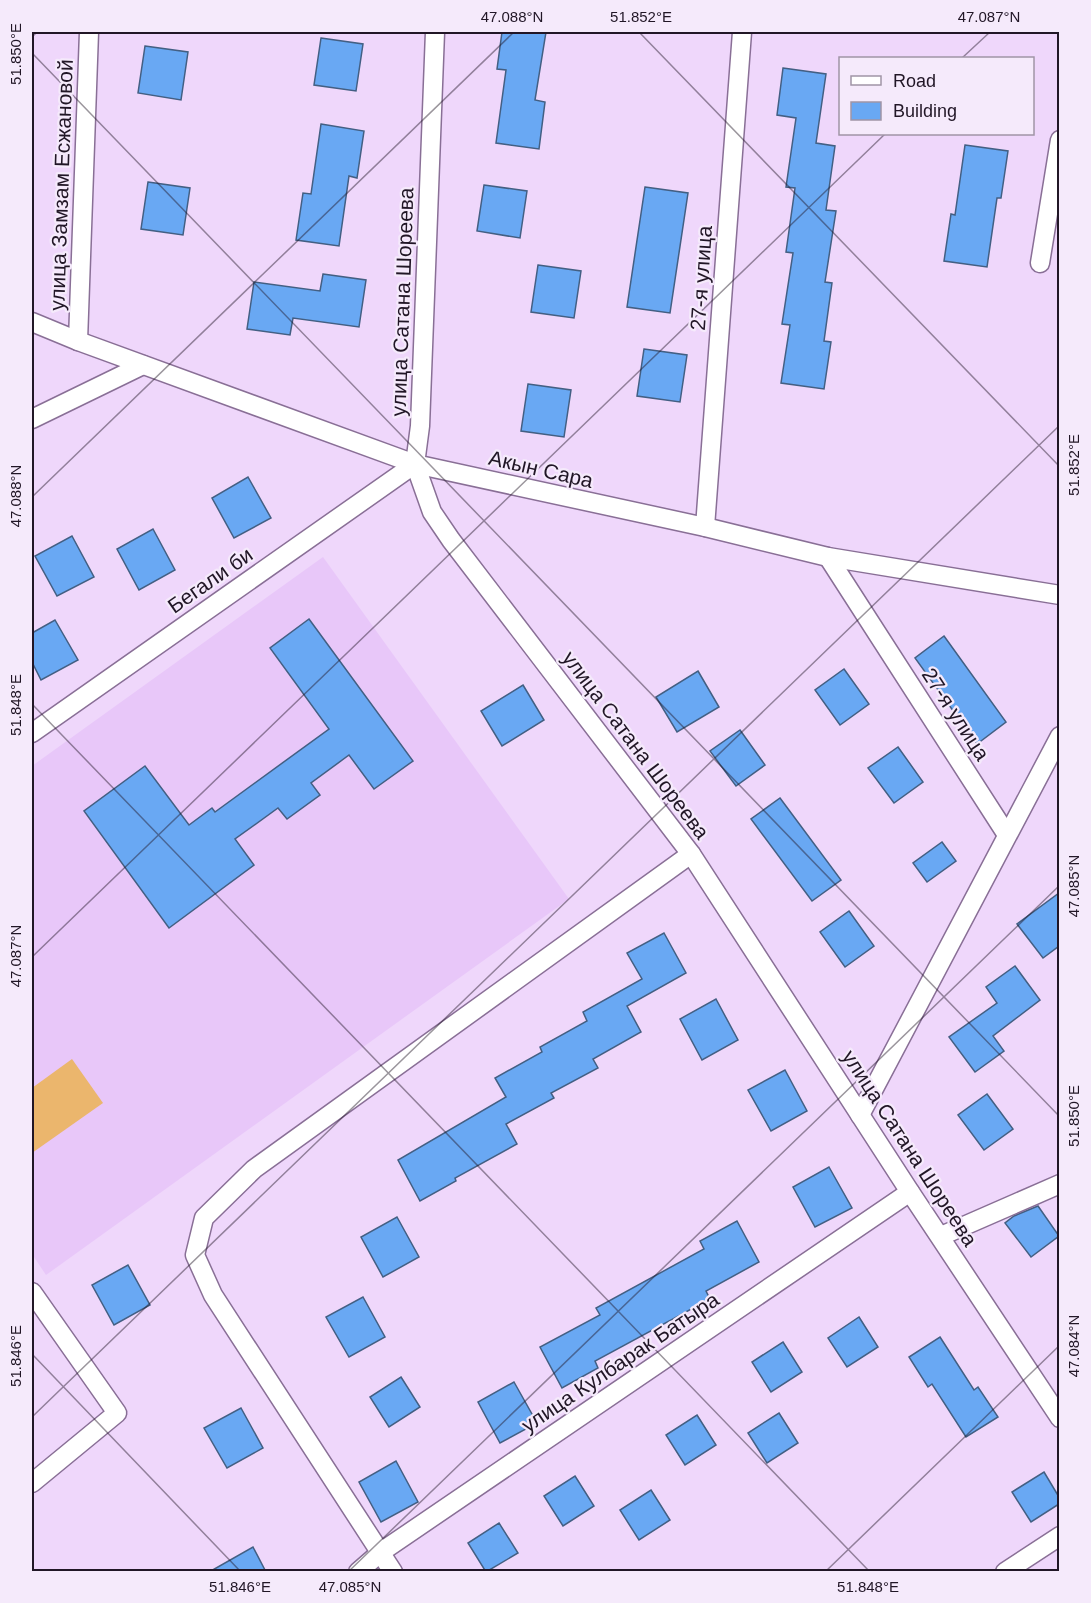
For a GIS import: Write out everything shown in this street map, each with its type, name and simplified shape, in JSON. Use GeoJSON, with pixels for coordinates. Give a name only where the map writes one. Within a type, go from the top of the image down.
{"type":"FeatureCollection","features":[{"type":"Feature","properties":{"kind":"street","name":"улица Замзам Есжановой"},"geometry":{"type":"LineString","coordinates":[[78,341],[89,32]]}},
{"type":"Feature","properties":{"kind":"street","name":"улица Сатана Шореева"},"geometry":{"type":"LineString","coordinates":[[435,32],[420,426],[415,464],[432,512],[691,854],[1059,1418]]}},
{"type":"Feature","properties":{"kind":"street","name":"27-я улица"},"geometry":{"type":"LineString","coordinates":[[705,527],[742,32]]}},
{"type":"Feature","properties":{"kind":"street"},"geometry":{"type":"LineString","coordinates":[[1040,263],[1059,140]]}},
{"type":"Feature","properties":{"kind":"street","name":"Акын Сара"},"geometry":{"type":"LineString","coordinates":[[32,322],[78,341],[415,464],[705,527],[828,557],[1059,595]]}},
{"type":"Feature","properties":{"kind":"street"},"geometry":{"type":"LineString","coordinates":[[32,419],[143,365]]}},
{"type":"Feature","properties":{"kind":"street","name":"Бегали би"},"geometry":{"type":"LineString","coordinates":[[32,733],[415,464]]}},
{"type":"Feature","properties":{"kind":"street","name":"27-я улица"},"geometry":{"type":"LineString","coordinates":[[828,557],[1007,835]]}},
{"type":"Feature","properties":{"kind":"street"},"geometry":{"type":"LineString","coordinates":[[860,1114],[1059,736]]}},
{"type":"Feature","properties":{"kind":"street"},"geometry":{"type":"LineString","coordinates":[[393,1572],[213,1295],[195,1255],[204,1218],[254,1169],[691,854]]}},
{"type":"Feature","properties":{"kind":"street"},"geometry":{"type":"LineString","coordinates":[[941,1236],[1059,1184]]}},
{"type":"Feature","properties":{"kind":"street","name":"улица Кулбарак Батыра"},"geometry":{"type":"LineString","coordinates":[[358,1572],[381,1552],[910,1192]]}},
{"type":"Feature","properties":{"kind":"street"},"geometry":{"type":"LineString","coordinates":[[32,1292],[117,1413],[32,1483]]}},
{"type":"Feature","properties":{"kind":"street"},"geometry":{"type":"LineString","coordinates":[[1005,1572],[1059,1536]]}},
{"type":"Feature","properties":{"kind":"shaded area"},"geometry":{"type":"Polygon","coordinates":[[[323,557],[569,899],[46,1275],[32,1254],[32,766],[323,557]]]}},
{"type":"Feature","properties":{"kind":"shaded area"},"geometry":{"type":"Polygon","coordinates":[[[72,1059],[103,1103],[32,1153],[32,1088],[72,1059]]]}},
{"type":"Feature","properties":{"kind":"building"},"geometry":{"type":"Polygon","coordinates":[[[502,32],[546,32],[535,100],[545,102],[539,149],[496,143],[506,70],[497,69],[502,32]]]}},
{"type":"Feature","properties":{"kind":"building"},"geometry":{"type":"Polygon","coordinates":[[[321,38],[363,44],[356,91],[314,85],[321,38]]]}},
{"type":"Feature","properties":{"kind":"building"},"geometry":{"type":"Polygon","coordinates":[[[145,46],[188,52],[181,100],[138,93],[145,46]]]}},
{"type":"Feature","properties":{"kind":"building"},"geometry":{"type":"Polygon","coordinates":[[[783,68],[826,74],[816,143],[835,146],[826,210],[836,211],[825,282],[832,283],[824,341],[831,342],[824,389],[781,383],[790,325],[782,324],[793,253],[786,252],[795,188],[786,187],[796,118],[777,115],[783,68]]]}},
{"type":"Feature","properties":{"kind":"building"},"geometry":{"type":"Polygon","coordinates":[[[321,124],[364,131],[357,178],[349,176],[339,246],[296,240],[303,193],[311,194],[321,124]]]}},
{"type":"Feature","properties":{"kind":"building"},"geometry":{"type":"Polygon","coordinates":[[[965,145],[1008,151],[1001,198],[997,198],[987,267],[944,261],[951,214],[955,215],[965,145]]]}},
{"type":"Feature","properties":{"kind":"building"},"geometry":{"type":"Polygon","coordinates":[[[148,182],[190,188],[183,235],[141,229],[148,182]]]}},
{"type":"Feature","properties":{"kind":"building"},"geometry":{"type":"Polygon","coordinates":[[[484,185],[527,191],[520,238],[477,231],[484,185]]]}},
{"type":"Feature","properties":{"kind":"building"},"geometry":{"type":"Polygon","coordinates":[[[645,187],[688,193],[670,313],[627,307],[645,187]]]}},
{"type":"Feature","properties":{"kind":"building"},"geometry":{"type":"Polygon","coordinates":[[[538,265],[581,271],[574,318],[531,312],[538,265]]]}},
{"type":"Feature","properties":{"kind":"building"},"geometry":{"type":"Polygon","coordinates":[[[323,274],[366,280],[359,327],[293,318],[290,335],[247,329],[254,282],[320,291],[323,274]]]}},
{"type":"Feature","properties":{"kind":"building"},"geometry":{"type":"Polygon","coordinates":[[[644,349],[687,355],[680,402],[637,396],[644,349]]]}},
{"type":"Feature","properties":{"kind":"building"},"geometry":{"type":"Polygon","coordinates":[[[528,384],[571,390],[564,437],[521,431],[528,384]]]}},
{"type":"Feature","properties":{"kind":"building"},"geometry":{"type":"Polygon","coordinates":[[[248,477],[271,518],[234,538],[212,498],[248,477]]]}},
{"type":"Feature","properties":{"kind":"building"},"geometry":{"type":"Polygon","coordinates":[[[153,529],[175,570],[139,590],[117,549],[153,529]]]}},
{"type":"Feature","properties":{"kind":"building"},"geometry":{"type":"Polygon","coordinates":[[[72,536],[94,577],[57,596],[35,556],[72,536]]]}},
{"type":"Feature","properties":{"kind":"building"},"geometry":{"type":"Polygon","coordinates":[[[309,619],[413,761],[374,789],[349,755],[311,783],[320,795],[287,819],[278,808],[235,839],[254,865],[169,928],[84,811],[145,766],[189,825],[212,808],[215,812],[329,729],[270,648],[309,619]]]}},
{"type":"Feature","properties":{"kind":"building"},"geometry":{"type":"Polygon","coordinates":[[[55,620],[78,660],[41,680],[32,662],[32,633],[55,620]]]}},
{"type":"Feature","properties":{"kind":"building"},"geometry":{"type":"Polygon","coordinates":[[[944,636],[1006,722],[977,744],[915,658],[944,636]]]}},
{"type":"Feature","properties":{"kind":"building"},"geometry":{"type":"Polygon","coordinates":[[[844,669],[869,704],[840,725],[815,690],[844,669]]]}},
{"type":"Feature","properties":{"kind":"building"},"geometry":{"type":"Polygon","coordinates":[[[698,671],[719,707],[677,732],[656,697],[698,671]]]}},
{"type":"Feature","properties":{"kind":"building"},"geometry":{"type":"Polygon","coordinates":[[[523,685],[544,720],[502,746],[481,711],[523,685]]]}},
{"type":"Feature","properties":{"kind":"building"},"geometry":{"type":"Polygon","coordinates":[[[740,730],[765,765],[736,786],[710,751],[740,730]]]}},
{"type":"Feature","properties":{"kind":"building"},"geometry":{"type":"Polygon","coordinates":[[[898,747],[923,782],[894,803],[868,768],[898,747]]]}},
{"type":"Feature","properties":{"kind":"building"},"geometry":{"type":"Polygon","coordinates":[[[780,798],[841,880],[812,901],[751,819],[780,798]]]}},
{"type":"Feature","properties":{"kind":"building"},"geometry":{"type":"Polygon","coordinates":[[[942,842],[956,861],[927,882],[913,863],[942,842]]]}},
{"type":"Feature","properties":{"kind":"building"},"geometry":{"type":"Polygon","coordinates":[[[1059,893],[1059,946],[1043,958],[1017,924],[1059,893]]]}},
{"type":"Feature","properties":{"kind":"building"},"geometry":{"type":"Polygon","coordinates":[[[849,911],[874,946],[845,967],[820,932],[849,911]]]}},
{"type":"Feature","properties":{"kind":"building"},"geometry":{"type":"Polygon","coordinates":[[[664,933],[686,973],[627,1006],[641,1032],[593,1059],[598,1068],[551,1093],[554,1098],[506,1124],[517,1144],[455,1178],[456,1181],[420,1201],[398,1160],[506,1097],[495,1078],[542,1052],[540,1047],[587,1021],[583,1012],[642,979],[627,953],[664,933]]]}},
{"type":"Feature","properties":{"kind":"building"},"geometry":{"type":"Polygon","coordinates":[[[1015,966],[1040,1000],[993,1036],[1004,1051],[975,1072],[949,1037],[997,1003],[986,987],[1015,966]]]}},
{"type":"Feature","properties":{"kind":"building"},"geometry":{"type":"Polygon","coordinates":[[[716,999],[738,1040],[702,1060],[680,1019],[716,999]]]}},
{"type":"Feature","properties":{"kind":"building"},"geometry":{"type":"Polygon","coordinates":[[[785,1070],[807,1111],[771,1131],[748,1090],[785,1070]]]}},
{"type":"Feature","properties":{"kind":"building"},"geometry":{"type":"Polygon","coordinates":[[[987,1094],[1013,1129],[984,1150],[958,1115],[987,1094]]]}},
{"type":"Feature","properties":{"kind":"building"},"geometry":{"type":"Polygon","coordinates":[[[829,1167],[852,1208],[815,1227],[793,1187],[829,1167]]]}},
{"type":"Feature","properties":{"kind":"building"},"geometry":{"type":"Polygon","coordinates":[[[1038,1206],[1059,1236],[1031,1257],[1005,1223],[1014,1216],[1038,1206]]]}},
{"type":"Feature","properties":{"kind":"building"},"geometry":{"type":"Polygon","coordinates":[[[397,1217],[419,1257],[383,1277],[361,1237],[397,1217]]]}},
{"type":"Feature","properties":{"kind":"building"},"geometry":{"type":"Polygon","coordinates":[[[737,1221],[759,1262],[706,1291],[710,1299],[595,1361],[598,1368],[562,1388],[540,1347],[600,1315],[596,1308],[704,1249],[700,1241],[737,1221]]]}},
{"type":"Feature","properties":{"kind":"building"},"geometry":{"type":"Polygon","coordinates":[[[128,1265],[150,1305],[114,1325],[92,1285],[128,1265]]]}},
{"type":"Feature","properties":{"kind":"building"},"geometry":{"type":"Polygon","coordinates":[[[363,1297],[385,1337],[349,1357],[326,1317],[363,1297]]]}},
{"type":"Feature","properties":{"kind":"building"},"geometry":{"type":"Polygon","coordinates":[[[859,1317],[878,1347],[847,1367],[828,1338],[859,1317]]]}},
{"type":"Feature","properties":{"kind":"building"},"geometry":{"type":"Polygon","coordinates":[[[940,1337],[974,1390],[978,1387],[998,1417],[966,1437],[932,1384],[928,1387],[909,1357],[940,1337]]]}},
{"type":"Feature","properties":{"kind":"building"},"geometry":{"type":"Polygon","coordinates":[[[783,1342],[802,1372],[771,1392],[752,1362],[783,1342]]]}},
{"type":"Feature","properties":{"kind":"building"},"geometry":{"type":"Polygon","coordinates":[[[401,1377],[420,1407],[389,1427],[370,1397],[401,1377]]]}},
{"type":"Feature","properties":{"kind":"building"},"geometry":{"type":"Polygon","coordinates":[[[514,1382],[537,1423],[500,1443],[478,1402],[514,1382]]]}},
{"type":"Feature","properties":{"kind":"building"},"geometry":{"type":"Polygon","coordinates":[[[241,1408],[263,1448],[227,1468],[204,1428],[241,1408]]]}},
{"type":"Feature","properties":{"kind":"building"},"geometry":{"type":"Polygon","coordinates":[[[779,1413],[798,1443],[767,1463],[748,1433],[779,1413]]]}},
{"type":"Feature","properties":{"kind":"building"},"geometry":{"type":"Polygon","coordinates":[[[697,1415],[716,1445],[685,1465],[666,1435],[697,1415]]]}},
{"type":"Feature","properties":{"kind":"building"},"geometry":{"type":"Polygon","coordinates":[[[396,1461],[418,1502],[381,1522],[359,1482],[396,1461]]]}},
{"type":"Feature","properties":{"kind":"building"},"geometry":{"type":"Polygon","coordinates":[[[1044,1472],[1059,1497],[1059,1504],[1031,1522],[1012,1492],[1044,1472]]]}},
{"type":"Feature","properties":{"kind":"building"},"geometry":{"type":"Polygon","coordinates":[[[575,1476],[594,1506],[563,1526],[544,1496],[575,1476]]]}},
{"type":"Feature","properties":{"kind":"building"},"geometry":{"type":"Polygon","coordinates":[[[651,1490],[670,1520],[639,1540],[620,1510],[651,1490]]]}},
{"type":"Feature","properties":{"kind":"building"},"geometry":{"type":"Polygon","coordinates":[[[499,1523],[518,1553],[486,1572],[468,1543],[499,1523]]]}},
{"type":"Feature","properties":{"kind":"building"},"geometry":{"type":"Polygon","coordinates":[[[253,1547],[266,1572],[209,1572],[253,1547]]]}}]}
